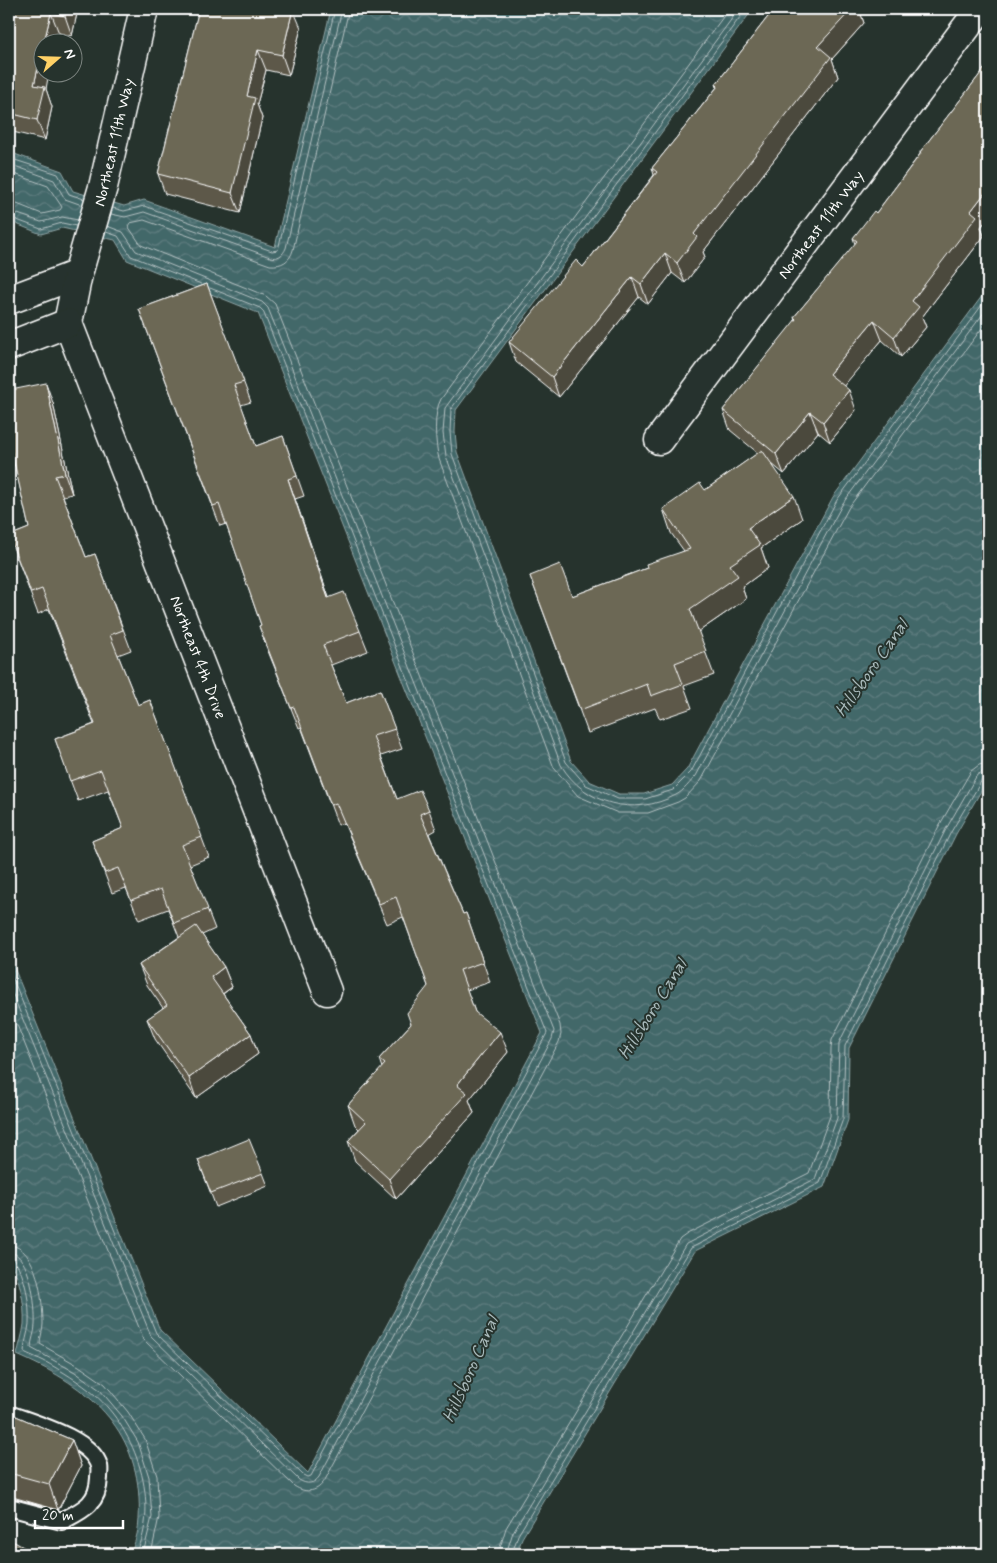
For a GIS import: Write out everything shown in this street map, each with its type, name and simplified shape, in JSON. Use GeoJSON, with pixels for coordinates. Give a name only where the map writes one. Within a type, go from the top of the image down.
{"type":"FeatureCollection","features":[{"type":"Feature","properties":{"kind":"street","name":"Northeast 11th Way"},"geometry":{"type":"LineString","coordinates":[[68,323],[78,274],[103,187],[144,9]]}},
{"type":"Feature","properties":{"kind":"street","name":"Northeast 11th Way"},"geometry":{"type":"LineString","coordinates":[[660,440],[980,9]]}},
{"type":"Feature","properties":{"kind":"street"},"geometry":{"type":"LineString","coordinates":[[9,300],[78,274]]}},
{"type":"Feature","properties":{"kind":"street"},"geometry":{"type":"LineString","coordinates":[[9,346],[68,323]]}},
{"type":"Feature","properties":{"kind":"street","name":"Northeast 4th Drive"},"geometry":{"type":"LineString","coordinates":[[68,323],[328,992]]}},
{"type":"Feature","properties":{"kind":"lane"},"geometry":{"type":"LineString","coordinates":[[9,1414],[60,1433],[88,1448],[99,1466],[99,1491],[84,1510],[62,1521],[9,1507]]}},
{"type":"Feature","properties":{"kind":"water","name":"Hillsboro Canal"},"geometry":{"type":"Polygon","coordinates":[[[331,9],[753,9],[456,410],[455,432],[457,452],[571,761],[589,781],[619,794],[644,794],[672,785],[687,769],[833,497],[988,288],[988,779],[956,834],[849,1048],[848,1120],[824,1187],[695,1251],[522,1538],[517,1554],[130,1554],[138,1527],[139,1498],[135,1471],[127,1448],[116,1427],[101,1408],[63,1378],[17,1355],[24,1316],[23,1299],[19,1283],[9,1260],[9,955],[160,1330],[308,1473],[542,1033],[258,313],[127,260],[115,240],[62,228],[41,234],[9,221],[9,152],[62,171],[73,191],[124,206],[144,200],[275,247],[331,9]]]}},
{"type":"Feature","properties":{"kind":"building"},"geometry":{"type":"Polygon","coordinates":[[[9,9],[67,9],[65,16],[51,13],[46,32],[32,32],[32,82],[35,82],[34,85],[45,87],[37,120],[9,113],[9,9]]]}},
{"type":"Feature","properties":{"kind":"building"},"geometry":{"type":"Polygon","coordinates":[[[199,9],[293,9],[282,55],[258,50],[247,96],[255,98],[232,193],[158,174],[199,9]]]}},
{"type":"Feature","properties":{"kind":"building"},"geometry":{"type":"Polygon","coordinates":[[[774,9],[852,9],[818,46],[831,57],[694,234],[697,237],[677,263],[665,253],[641,284],[632,277],[552,377],[509,342],[576,260],[583,267],[657,172],[652,168],[718,86],[716,84],[774,9]]]}},
{"type":"Feature","properties":{"kind":"building"},"geometry":{"type":"Polygon","coordinates":[[[988,64],[988,189],[971,211],[977,216],[912,301],[919,307],[894,337],[874,320],[829,374],[849,390],[823,422],[810,412],[776,454],[723,410],[796,319],[794,317],[857,241],[853,238],[874,211],[876,213],[988,64]]]}},
{"type":"Feature","properties":{"kind":"building"},"geometry":{"type":"Polygon","coordinates":[[[207,284],[244,382],[234,385],[256,446],[283,436],[297,476],[288,479],[328,598],[344,592],[360,631],[323,645],[346,703],[380,690],[395,729],[373,736],[397,799],[420,790],[429,810],[420,814],[463,914],[466,913],[483,962],[460,970],[475,1012],[500,1032],[457,1085],[467,1093],[389,1179],[348,1141],[366,1122],[348,1105],[385,1064],[379,1059],[411,1024],[407,1013],[428,986],[396,897],[379,904],[336,803],[331,805],[294,707],[291,708],[259,626],[261,625],[219,504],[213,506],[139,309],[207,284]]]}},
{"type":"Feature","properties":{"kind":"building"},"geometry":{"type":"Polygon","coordinates":[[[46,383],[65,474],[55,476],[86,557],[95,554],[123,630],[110,635],[138,705],[150,700],[202,837],[182,845],[208,909],[174,923],[161,889],[131,900],[118,868],[105,873],[92,841],[123,828],[101,770],[70,781],[55,739],[95,724],[42,589],[31,593],[9,536],[29,528],[9,445],[9,396],[12,396],[11,390],[46,383]]]}},
{"type":"Feature","properties":{"kind":"building"},"geometry":{"type":"Polygon","coordinates":[[[762,450],[794,496],[748,528],[760,545],[730,565],[738,576],[690,609],[706,651],[675,663],[683,684],[651,696],[647,684],[580,710],[530,576],[560,564],[572,596],[647,568],[646,564],[690,549],[663,509],[700,483],[705,490],[762,450]]]}},
{"type":"Feature","properties":{"kind":"building"},"geometry":{"type":"Polygon","coordinates":[[[196,926],[224,967],[211,977],[251,1034],[189,1078],[147,1019],[167,1005],[139,965],[196,926]]]}},
{"type":"Feature","properties":{"kind":"building"},"geometry":{"type":"Polygon","coordinates":[[[249,1139],[263,1173],[211,1193],[198,1160],[249,1139]]]}},
{"type":"Feature","properties":{"kind":"building"},"geometry":{"type":"Polygon","coordinates":[[[9,1413],[72,1440],[49,1484],[9,1473],[9,1413]]]}},
{"type":"Feature","properties":{"kind":"building"},"geometry":{"type":"Polygon","coordinates":[[[9,1539],[36,1554],[9,1554],[9,1539]]]}}]}
